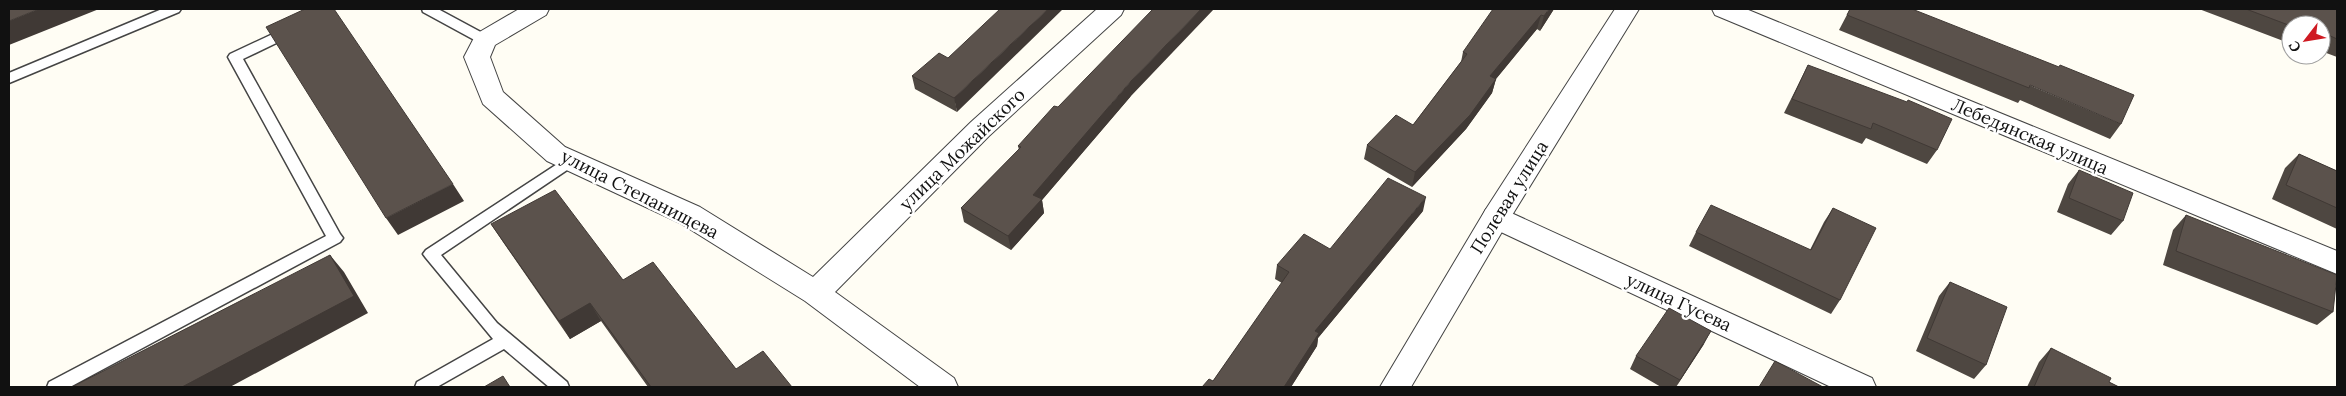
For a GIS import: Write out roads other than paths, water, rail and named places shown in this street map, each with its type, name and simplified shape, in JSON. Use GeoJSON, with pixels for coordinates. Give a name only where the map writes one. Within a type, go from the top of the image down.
{"type":"FeatureCollection","features":[{"type":"Feature","properties":{"kind":"street"},"geometry":{"type":"LineString","coordinates":[[485,40],[537,9]]}},
{"type":"Feature","properties":{"kind":"street","name":"улица Можайского"},"geometry":{"type":"LineString","coordinates":[[815,293],[980,129],[1112,9]]}},
{"type":"Feature","properties":{"kind":"street","name":"Полевая улица"},"geometry":{"type":"LineString","coordinates":[[1394,387],[1496,217],[1627,9]]}},
{"type":"Feature","properties":{"kind":"street","name":"Лебедянская улица"},"geometry":{"type":"LineString","coordinates":[[1724,9],[2337,263]]}},
{"type":"Feature","properties":{"kind":"street","name":"улица Степанищева"},"geometry":{"type":"LineString","coordinates":[[485,40],[477,57],[492,97],[556,154],[690,215],[815,293],[943,387]]}},
{"type":"Feature","properties":{"kind":"street","name":"улица Гусева"},"geometry":{"type":"LineString","coordinates":[[1496,217],[1861,387]]}},
{"type":"Feature","properties":{"kind":"lane"},"geometry":{"type":"LineString","coordinates":[[9,78],[174,9]]}},
{"type":"Feature","properties":{"kind":"lane"},"geometry":{"type":"LineString","coordinates":[[428,9],[485,40]]}},
{"type":"Feature","properties":{"kind":"lane"},"geometry":{"type":"LineString","coordinates":[[55,387],[335,238],[235,57],[305,25]]}},
{"type":"Feature","properties":{"kind":"lane"},"geometry":{"type":"LineString","coordinates":[[561,387],[491,328],[431,254],[571,160]]}},
{"type":"Feature","properties":{"kind":"lane"},"geometry":{"type":"LineString","coordinates":[[423,387],[506,340]]}}]}
